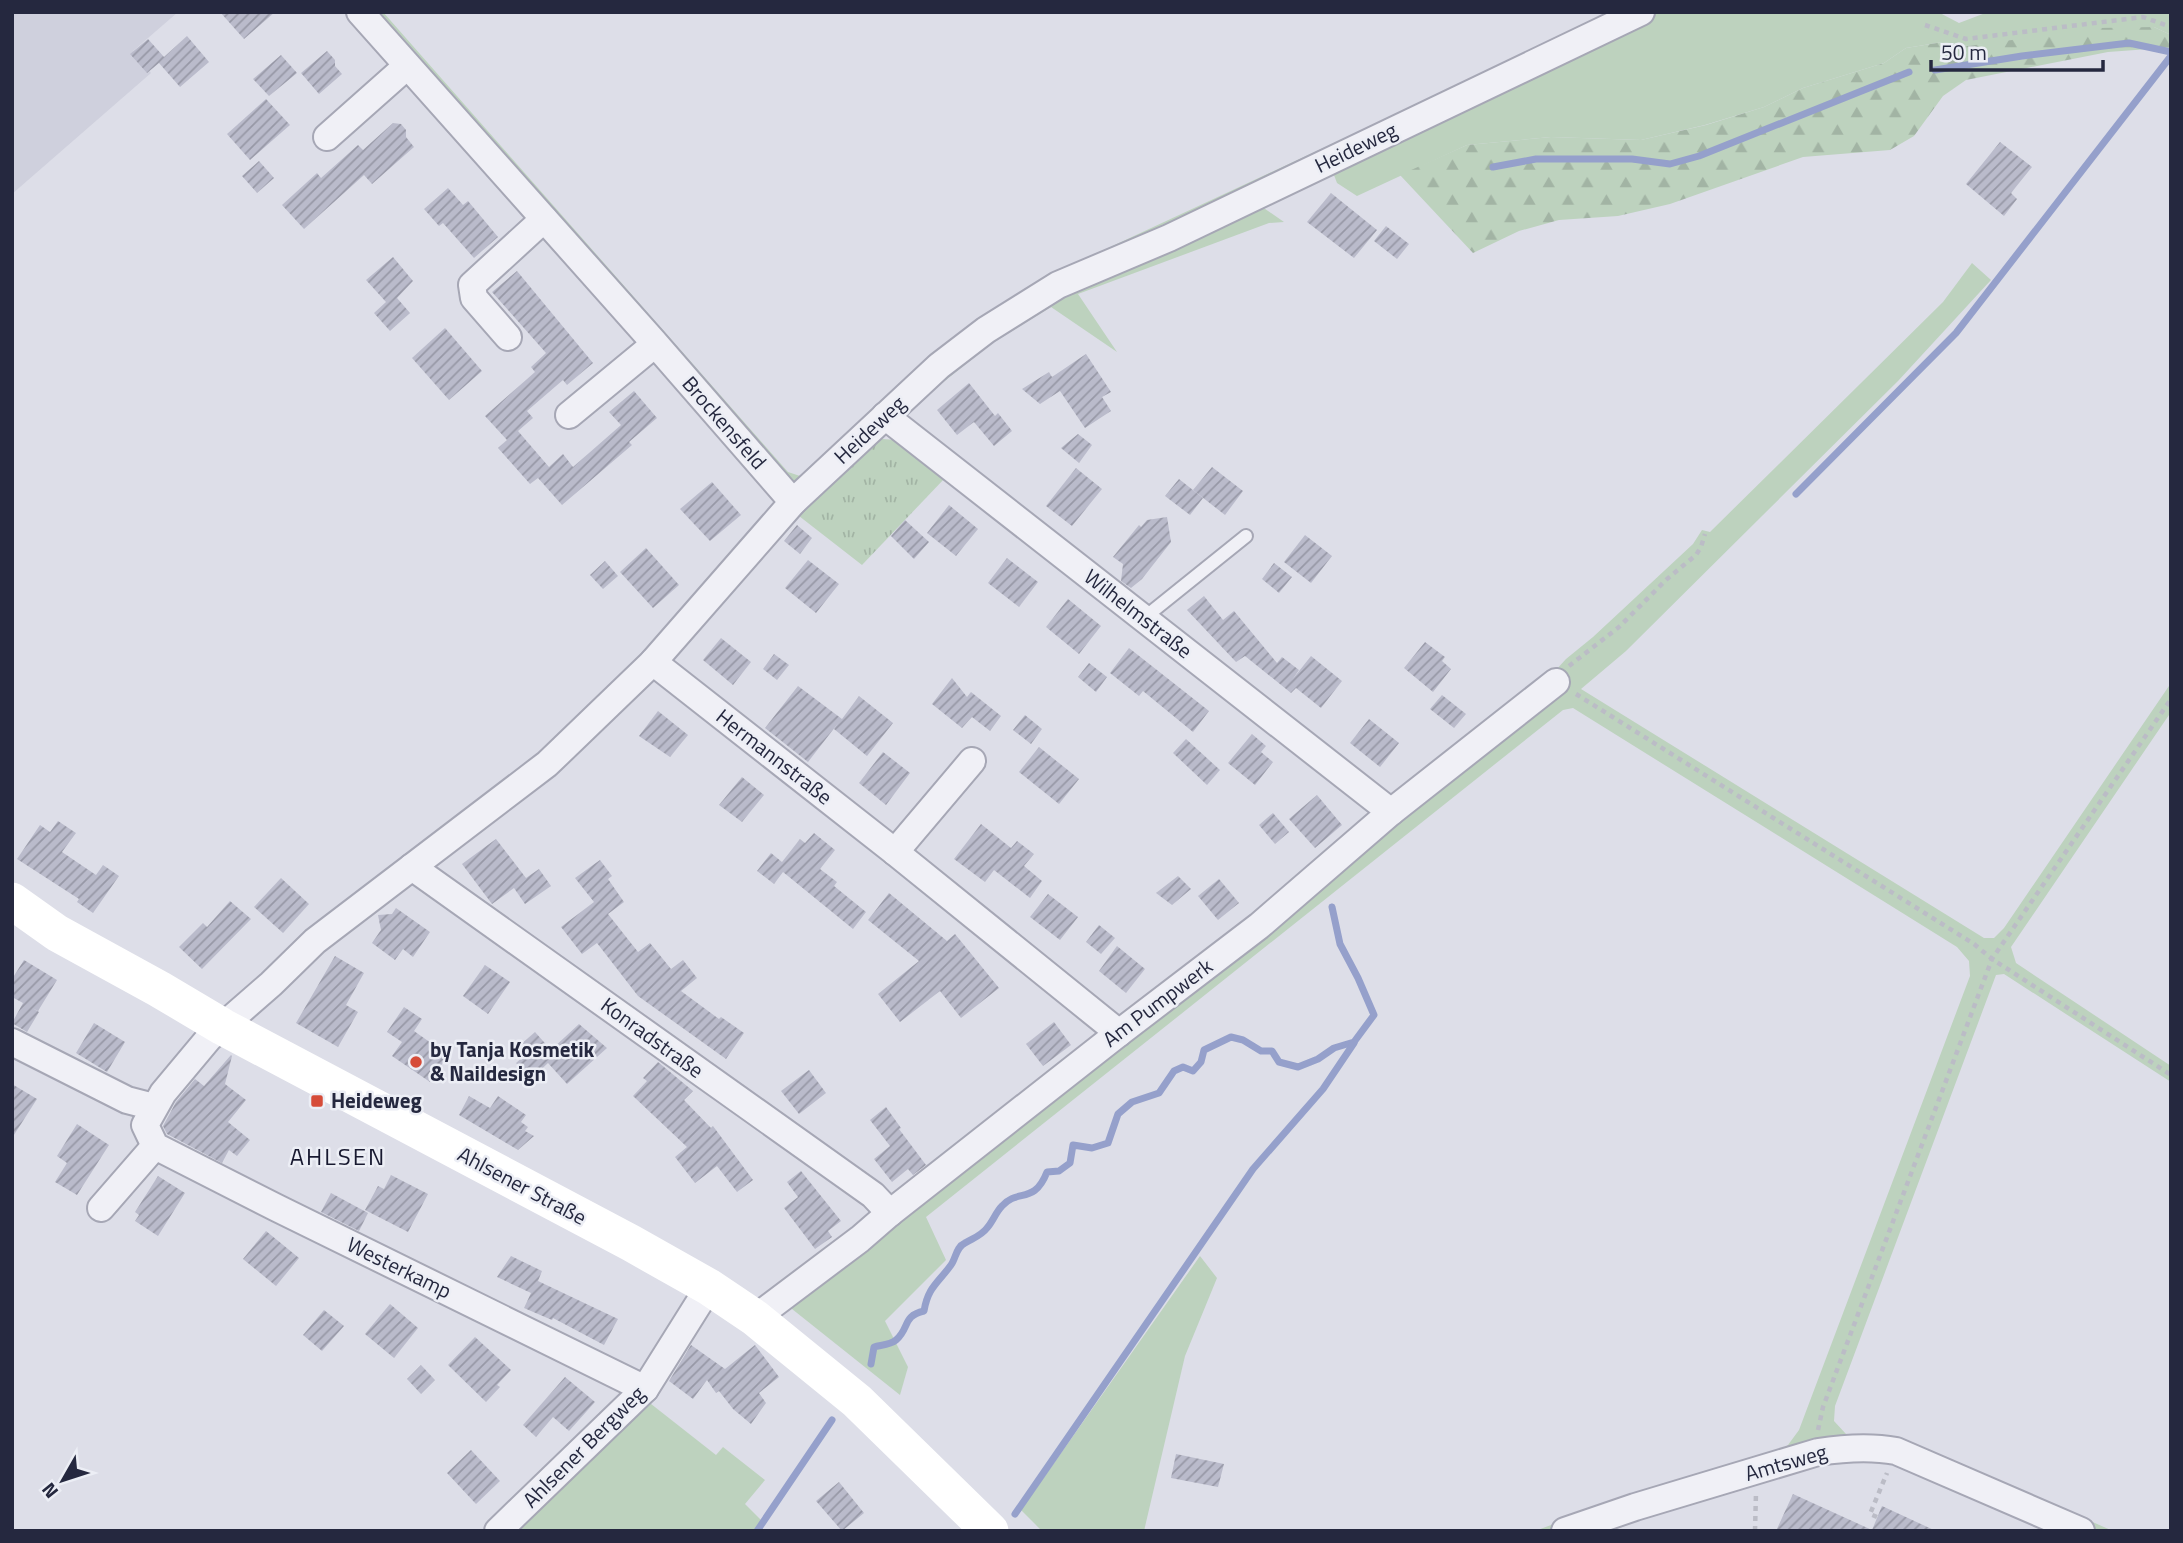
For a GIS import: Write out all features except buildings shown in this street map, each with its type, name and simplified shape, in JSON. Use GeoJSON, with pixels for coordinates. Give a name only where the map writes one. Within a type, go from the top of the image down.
{"type":"FeatureCollection","features":[{"type":"Feature","properties":{"kind":"main road","name":"Ahlsener Straße"},"geometry":{"type":"LineString","coordinates":[[12,901],[57,933],[223,1027],[709,1287],[755,1318],[857,1401],[990,1531]]}},
{"type":"Feature","properties":{"kind":"street","name":"Brockensfeld"},"geometry":{"type":"LineString","coordinates":[[360,12],[793,502]]}},
{"type":"Feature","properties":{"kind":"street","name":"Heideweg"},"geometry":{"type":"LineString","coordinates":[[223,1027],[315,941],[547,764],[653,662],[793,502],[940,366],[986,330],[1058,285],[1169,238],[1641,12]]}},
{"type":"Feature","properties":{"kind":"street"},"geometry":{"type":"LineString","coordinates":[[327,136],[407,66]]}},
{"type":"Feature","properties":{"kind":"street"},"geometry":{"type":"LineString","coordinates":[[508,337],[474,298],[472,285],[544,219]]}},
{"type":"Feature","properties":{"kind":"street"},"geometry":{"type":"LineString","coordinates":[[569,415],[655,344]]}},
{"type":"Feature","properties":{"kind":"street","name":"Wilhelmstraße"},"geometry":{"type":"LineString","coordinates":[[885,416],[1391,812]]}},
{"type":"Feature","properties":{"kind":"street","name":"Hermannstraße"},"geometry":{"type":"LineString","coordinates":[[653,662],[1119,1033]]}},
{"type":"Feature","properties":{"kind":"street","name":"Am Pumpwerk"},"geometry":{"type":"LineString","coordinates":[[755,1318],[1259,926],[1391,812],[1556,682]]}},
{"type":"Feature","properties":{"kind":"street"},"geometry":{"type":"LineString","coordinates":[[895,852],[972,761]]}},
{"type":"Feature","properties":{"kind":"street","name":"Konradstraße"},"geometry":{"type":"LineString","coordinates":[[412,867],[873,1195],[890,1213]]}},
{"type":"Feature","properties":{"kind":"street"},"geometry":{"type":"LineString","coordinates":[[102,1209],[155,1146],[145,1125],[154,1107],[209,1038],[223,1027]]}},
{"type":"Feature","properties":{"kind":"street"},"geometry":{"type":"LineString","coordinates":[[12,1042],[127,1100],[154,1107]]}},
{"type":"Feature","properties":{"kind":"street","name":"Westerkamp"},"geometry":{"type":"LineString","coordinates":[[155,1146],[645,1389]]}},
{"type":"Feature","properties":{"kind":"street","name":"Ahlsener Bergweg"},"geometry":{"type":"LineString","coordinates":[[498,1531],[645,1389],[709,1287]]}},
{"type":"Feature","properties":{"kind":"street","name":"Amtsweg"},"geometry":{"type":"LineString","coordinates":[[1565,1531],[1818,1452],[1879,1448],[1896,1451],[2081,1531]]}},
{"type":"Feature","properties":{"kind":"lane"},"geometry":{"type":"LineString","coordinates":[[1144,618],[1246,536]]}},
{"type":"Feature","properties":{"kind":"path"},"geometry":{"type":"LineString","coordinates":[[1925,25],[1966,39],[2143,17],[2171,27]]}},
{"type":"Feature","properties":{"kind":"path"},"geometry":{"type":"LineString","coordinates":[[1705,534],[1696,555],[1667,579],[1619,627],[1573,662],[1556,682],[1962,936],[1992,959],[2171,1075]]}},
{"type":"Feature","properties":{"kind":"path"},"geometry":{"type":"LineString","coordinates":[[1818,1452],[1818,1427],[1823,1407],[1992,959],[2171,699]]}},
{"type":"Feature","properties":{"kind":"path"},"geometry":{"type":"LineString","coordinates":[[1877,1517],[1870,1514],[1896,1451]]}},
{"type":"Feature","properties":{"kind":"path"},"geometry":{"type":"LineString","coordinates":[[1751,1473],[1756,1494],[1755,1531]]}},
{"type":"Feature","properties":{"kind":"shaded area"},"geometry":{"type":"Polygon","coordinates":[[[12,12],[178,12],[133,51],[151,73],[12,194],[12,12]]]}},
{"type":"Feature","properties":{"kind":"green space"},"geometry":{"type":"Polygon","coordinates":[[[359,12],[383,12],[788,472],[800,476],[814,468],[1039,285],[1106,249],[1616,12],[1938,12],[1959,23],[1988,12],[2171,12],[2171,35],[2154,27],[1968,46],[1943,42],[1906,48],[1884,63],[1803,88],[1764,107],[1705,125],[1641,140],[1551,137],[1467,145],[1357,196],[1337,183],[1331,167],[1258,204],[1284,222],[1269,223],[1078,294],[1117,352],[1051,307],[991,344],[892,423],[798,512],[359,12]]]}},
{"type":"Feature","properties":{"kind":"green space"},"geometry":{"type":"Polygon","coordinates":[[[2154,27],[2171,35],[2171,55],[2149,49],[2108,52],[1966,80],[1943,96],[1914,136],[1890,150],[1803,157],[1670,204],[1618,216],[1559,220],[1519,231],[1473,253],[1400,175],[1467,145],[1551,137],[1641,140],[1706,125],[1764,107],[1803,88],[1884,63],[1906,48],[1943,42],[1968,46],[2099,28],[2154,27]]]}},
{"type":"Feature","properties":{"kind":"green space"},"geometry":{"type":"Polygon","coordinates":[[[1972,263],[1991,280],[1898,381],[1626,651],[1581,689],[1984,938],[1994,938],[2004,928],[2171,683],[2171,712],[2011,947],[2016,963],[2171,1066],[2171,1082],[2004,974],[1996,975],[1835,1406],[1834,1421],[1846,1434],[1880,1434],[1911,1442],[2113,1531],[2090,1531],[1879,1444],[1557,1531],[1535,1531],[1629,1496],[1778,1452],[1788,1445],[1799,1430],[1970,976],[1969,961],[1957,947],[1573,708],[1563,710],[926,1217],[946,1260],[885,1321],[908,1367],[900,1395],[787,1305],[1545,682],[1566,659],[1693,544],[1702,530],[1710,532],[1943,302],[1972,263]]]}},
{"type":"Feature","properties":{"kind":"green space"},"geometry":{"type":"Polygon","coordinates":[[[882,439],[897,440],[945,478],[862,565],[799,516],[882,439]]]}},
{"type":"Feature","properties":{"kind":"green space"},"geometry":{"type":"Polygon","coordinates":[[[1200,1256],[1217,1278],[1185,1356],[1144,1531],[1042,1531],[1021,1510],[1200,1256]]]}},
{"type":"Feature","properties":{"kind":"green space"},"geometry":{"type":"Polygon","coordinates":[[[646,1400],[716,1455],[723,1447],[765,1480],[745,1504],[761,1520],[753,1531],[509,1531],[646,1400]]]}},
{"type":"Feature","properties":{"kind":"waterway"},"geometry":{"type":"LineString","coordinates":[[1935,70],[2129,43],[2171,52]]}},
{"type":"Feature","properties":{"kind":"waterway"},"geometry":{"type":"LineString","coordinates":[[1796,494],[1956,333],[2171,56]]}},
{"type":"Feature","properties":{"kind":"waterway"},"geometry":{"type":"LineString","coordinates":[[1493,167],[1536,159],[1632,159],[1670,164],[1699,156],[1909,72]]}},
{"type":"Feature","properties":{"kind":"waterway"},"geometry":{"type":"LineString","coordinates":[[871,1364],[874,1347],[896,1340],[909,1319],[924,1311],[931,1291],[951,1265],[960,1247],[985,1231],[1002,1206],[1037,1189],[1047,1172],[1059,1171],[1070,1163],[1073,1145],[1092,1148],[1108,1143],[1118,1114],[1132,1102],[1159,1093],[1174,1071],[1183,1067],[1193,1071],[1201,1062],[1204,1050],[1231,1037],[1243,1040],[1261,1051],[1272,1051],[1279,1062],[1298,1067],[1318,1059],[1334,1048],[1354,1042],[1374,1015],[1340,944],[1332,907]]}},
{"type":"Feature","properties":{"kind":"waterway"},"geometry":{"type":"LineString","coordinates":[[1015,1514],[1253,1169],[1323,1089],[1354,1043]]}},
{"type":"Feature","properties":{"kind":"waterway"},"geometry":{"type":"LineString","coordinates":[[757,1531],[832,1420]]}},
{"type":"Feature","properties":{"kind":"place","name":"by Tanja Kosmetik & Naildesign"},"geometry":{"type":"Point","coordinates":[416,1062]}},
{"type":"Feature","properties":{"kind":"place","name":"Heideweg"},"geometry":{"type":"Point","coordinates":[317,1101]}},
{"type":"Feature","properties":{"kind":"district","name":"AHLSEN"},"geometry":{"type":"Point","coordinates":[338,1157]}}]}
